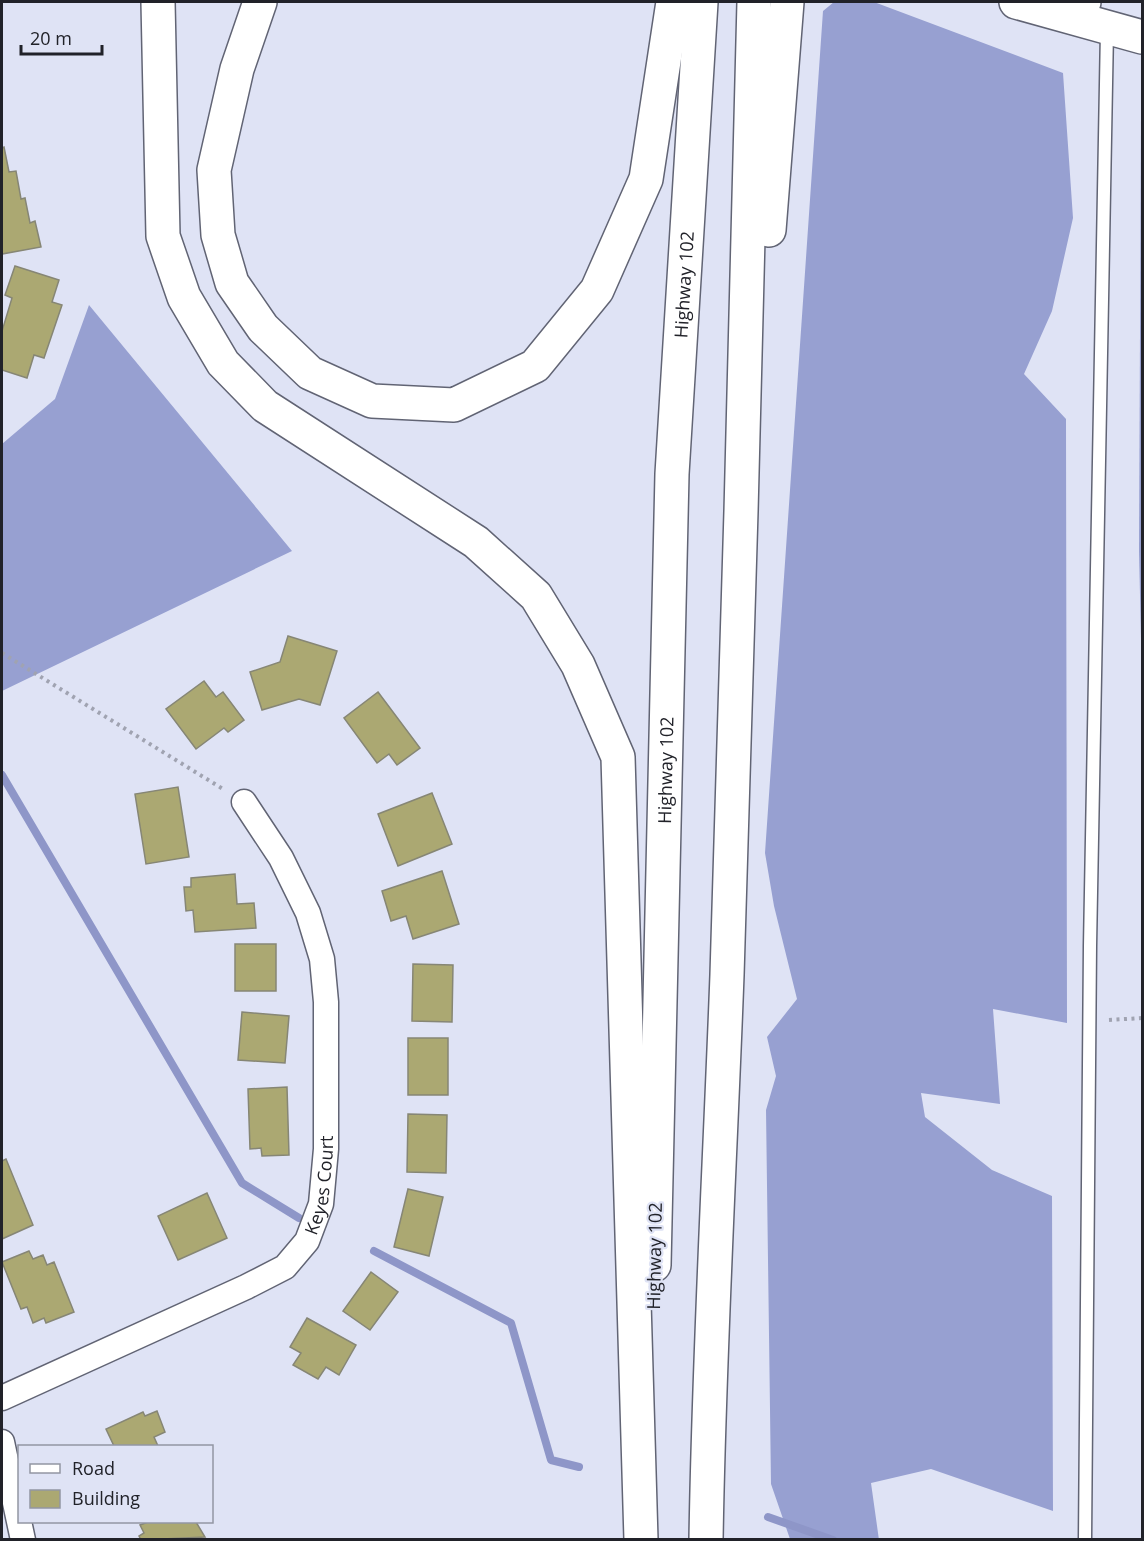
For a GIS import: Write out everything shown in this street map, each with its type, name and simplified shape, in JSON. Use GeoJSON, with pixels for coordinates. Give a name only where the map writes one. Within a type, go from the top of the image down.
{"type":"FeatureCollection","features":[{"type":"Feature","properties":{"kind":"main road"},"geometry":{"type":"LineString","coordinates":[[158,2],[163,236],[184,297],[223,363],[265,406],[476,542],[536,596],[578,665],[618,757],[641,1539]]}},
{"type":"Feature","properties":{"kind":"main road"},"geometry":{"type":"LineString","coordinates":[[260,2],[237,69],[214,170],[218,235],[232,283],[263,328],[310,374],[372,401],[454,405],[535,366],[597,290],[646,179],[673,2]]}},
{"type":"Feature","properties":{"kind":"main road","name":"Highway 102"},"geometry":{"type":"LineString","coordinates":[[647,1539],[672,474],[700,2]]}},
{"type":"Feature","properties":{"kind":"main road"},"geometry":{"type":"LineString","coordinates":[[706,1539],[708,1407],[718,1225],[739,612],[753,2]]}},
{"type":"Feature","properties":{"kind":"main road"},"geometry":{"type":"LineString","coordinates":[[739,612],[787,2]]}},
{"type":"Feature","properties":{"kind":"main road"},"geometry":{"type":"LineString","coordinates":[[1016,2],[1143,37]]}},
{"type":"Feature","properties":{"kind":"main road"},"geometry":{"type":"LineString","coordinates":[[1076,2],[1084,2]]}},
{"type":"Feature","properties":{"kind":"street","name":"Keyes Court"},"geometry":{"type":"LineString","coordinates":[[2,1398],[256,1282],[285,1267],[307,1241],[321,1204],[326,1149],[326,1002],[322,959],[308,913],[281,858],[244,802]]}},
{"type":"Feature","properties":{"kind":"street"},"geometry":{"type":"LineString","coordinates":[[2,1442],[18,1516]]}},
{"type":"Feature","properties":{"kind":"street"},"geometry":{"type":"LineString","coordinates":[[20,1523],[23,1539]]}},
{"type":"Feature","properties":{"kind":"lane"},"geometry":{"type":"LineString","coordinates":[[1085,1539],[1090,1021],[1107,26]]}},
{"type":"Feature","properties":{"kind":"path"},"geometry":{"type":"LineString","coordinates":[[2,653],[244,802]]}},
{"type":"Feature","properties":{"kind":"path"},"geometry":{"type":"LineString","coordinates":[[1090,1021],[1143,1018]]}},
{"type":"Feature","properties":{"kind":"shaded area"},"geometry":{"type":"Polygon","coordinates":[[[834,2],[874,2],[1063,73],[1073,218],[1052,311],[1024,374],[1066,419],[1067,1023],[993,1009],[1000,1104],[921,1093],[925,1117],[992,1170],[1052,1196],[1053,1511],[931,1469],[871,1483],[879,1540],[790,1539],[771,1484],[766,1110],[776,1076],[767,1037],[797,999],[774,906],[765,853],[823,11],[834,2]]]}},
{"type":"Feature","properties":{"kind":"shaded area"},"geometry":{"type":"Polygon","coordinates":[[[1142,116],[1142,683],[1139,551],[1142,116]]]}},
{"type":"Feature","properties":{"kind":"shaded area"},"geometry":{"type":"Polygon","coordinates":[[[89,305],[292,551],[2,691],[2,444],[55,399],[89,305]]]}},
{"type":"Feature","properties":{"kind":"building"},"geometry":{"type":"Polygon","coordinates":[[[4,147],[9,172],[16,171],[21,199],[25,198],[30,223],[35,221],[41,247],[2,254],[2,148],[4,147]]]}},
{"type":"Feature","properties":{"kind":"building"},"geometry":{"type":"Polygon","coordinates":[[[15,266],[59,280],[52,302],[62,305],[44,358],[34,355],[27,378],[2,370],[2,331],[12,298],[5,295],[15,266]]]}},
{"type":"Feature","properties":{"kind":"building"},"geometry":{"type":"Polygon","coordinates":[[[288,636],[337,651],[320,705],[299,699],[262,710],[250,672],[280,662],[288,636]]]}},
{"type":"Feature","properties":{"kind":"building"},"geometry":{"type":"Polygon","coordinates":[[[204,681],[216,697],[223,692],[244,720],[228,732],[224,728],[196,749],[166,709],[204,681]]]}},
{"type":"Feature","properties":{"kind":"building"},"geometry":{"type":"Polygon","coordinates":[[[378,692],[420,748],[397,765],[389,754],[377,763],[344,718],[378,692]]]}},
{"type":"Feature","properties":{"kind":"building"},"geometry":{"type":"Polygon","coordinates":[[[178,787],[189,857],[146,864],[135,794],[178,787]]]}},
{"type":"Feature","properties":{"kind":"building"},"geometry":{"type":"Polygon","coordinates":[[[432,793],[452,844],[398,866],[378,814],[432,793]]]}},
{"type":"Feature","properties":{"kind":"building"},"geometry":{"type":"Polygon","coordinates":[[[442,871],[459,924],[413,939],[406,916],[391,921],[382,891],[442,871]]]}},
{"type":"Feature","properties":{"kind":"building"},"geometry":{"type":"Polygon","coordinates":[[[235,874],[237,904],[254,903],[256,928],[195,932],[193,910],[186,911],[184,887],[191,887],[191,878],[235,874]]]}},
{"type":"Feature","properties":{"kind":"building"},"geometry":{"type":"Polygon","coordinates":[[[235,944],[276,944],[276,991],[235,991],[235,944]]]}},
{"type":"Feature","properties":{"kind":"building"},"geometry":{"type":"Polygon","coordinates":[[[413,964],[453,965],[452,1022],[412,1021],[413,964]]]}},
{"type":"Feature","properties":{"kind":"building"},"geometry":{"type":"Polygon","coordinates":[[[242,1012],[289,1016],[285,1063],[238,1060],[242,1012]]]}},
{"type":"Feature","properties":{"kind":"building"},"geometry":{"type":"Polygon","coordinates":[[[408,1038],[448,1038],[448,1095],[408,1095],[408,1038]]]}},
{"type":"Feature","properties":{"kind":"building"},"geometry":{"type":"Polygon","coordinates":[[[287,1087],[289,1155],[262,1156],[261,1148],[250,1149],[248,1089],[287,1087]]]}},
{"type":"Feature","properties":{"kind":"building"},"geometry":{"type":"Polygon","coordinates":[[[408,1114],[447,1115],[446,1173],[407,1172],[408,1114]]]}},
{"type":"Feature","properties":{"kind":"building"},"geometry":{"type":"Polygon","coordinates":[[[6,1159],[33,1225],[2,1239],[2,1161],[6,1159]]]}},
{"type":"Feature","properties":{"kind":"building"},"geometry":{"type":"Polygon","coordinates":[[[408,1189],[443,1197],[429,1256],[394,1247],[408,1189]]]}},
{"type":"Feature","properties":{"kind":"building"},"geometry":{"type":"Polygon","coordinates":[[[207,1193],[227,1238],[178,1260],[158,1216],[207,1193]]]}},
{"type":"Feature","properties":{"kind":"building"},"geometry":{"type":"Polygon","coordinates":[[[29,1251],[33,1259],[43,1255],[47,1265],[54,1262],[74,1312],[46,1323],[44,1318],[33,1323],[27,1307],[21,1309],[2,1262],[29,1251]]]}},
{"type":"Feature","properties":{"kind":"building"},"geometry":{"type":"Polygon","coordinates":[[[371,1272],[398,1292],[370,1330],[343,1311],[371,1272]]]}},
{"type":"Feature","properties":{"kind":"building"},"geometry":{"type":"Polygon","coordinates":[[[307,1318],[356,1345],[339,1375],[326,1367],[318,1379],[293,1365],[301,1353],[290,1347],[307,1318]]]}},
{"type":"Feature","properties":{"kind":"building"},"geometry":{"type":"Polygon","coordinates":[[[157,1411],[165,1432],[154,1437],[158,1445],[114,1445],[106,1429],[143,1412],[145,1416],[157,1411]]]}},
{"type":"Feature","properties":{"kind":"building"},"geometry":{"type":"Polygon","coordinates":[[[145,1523],[197,1523],[205,1537],[141,1540],[139,1536],[144,1533],[140,1525],[145,1523]]]}},
{"type":"Feature","properties":{"kind":"waterway"},"geometry":{"type":"LineString","coordinates":[[2,775],[242,1183],[299,1218]]}},
{"type":"Feature","properties":{"kind":"waterway"},"geometry":{"type":"LineString","coordinates":[[374,1251],[511,1323],[551,1460],[579,1467]]}},
{"type":"Feature","properties":{"kind":"waterway"},"geometry":{"type":"LineString","coordinates":[[768,1517],[833,1540]]}}]}
